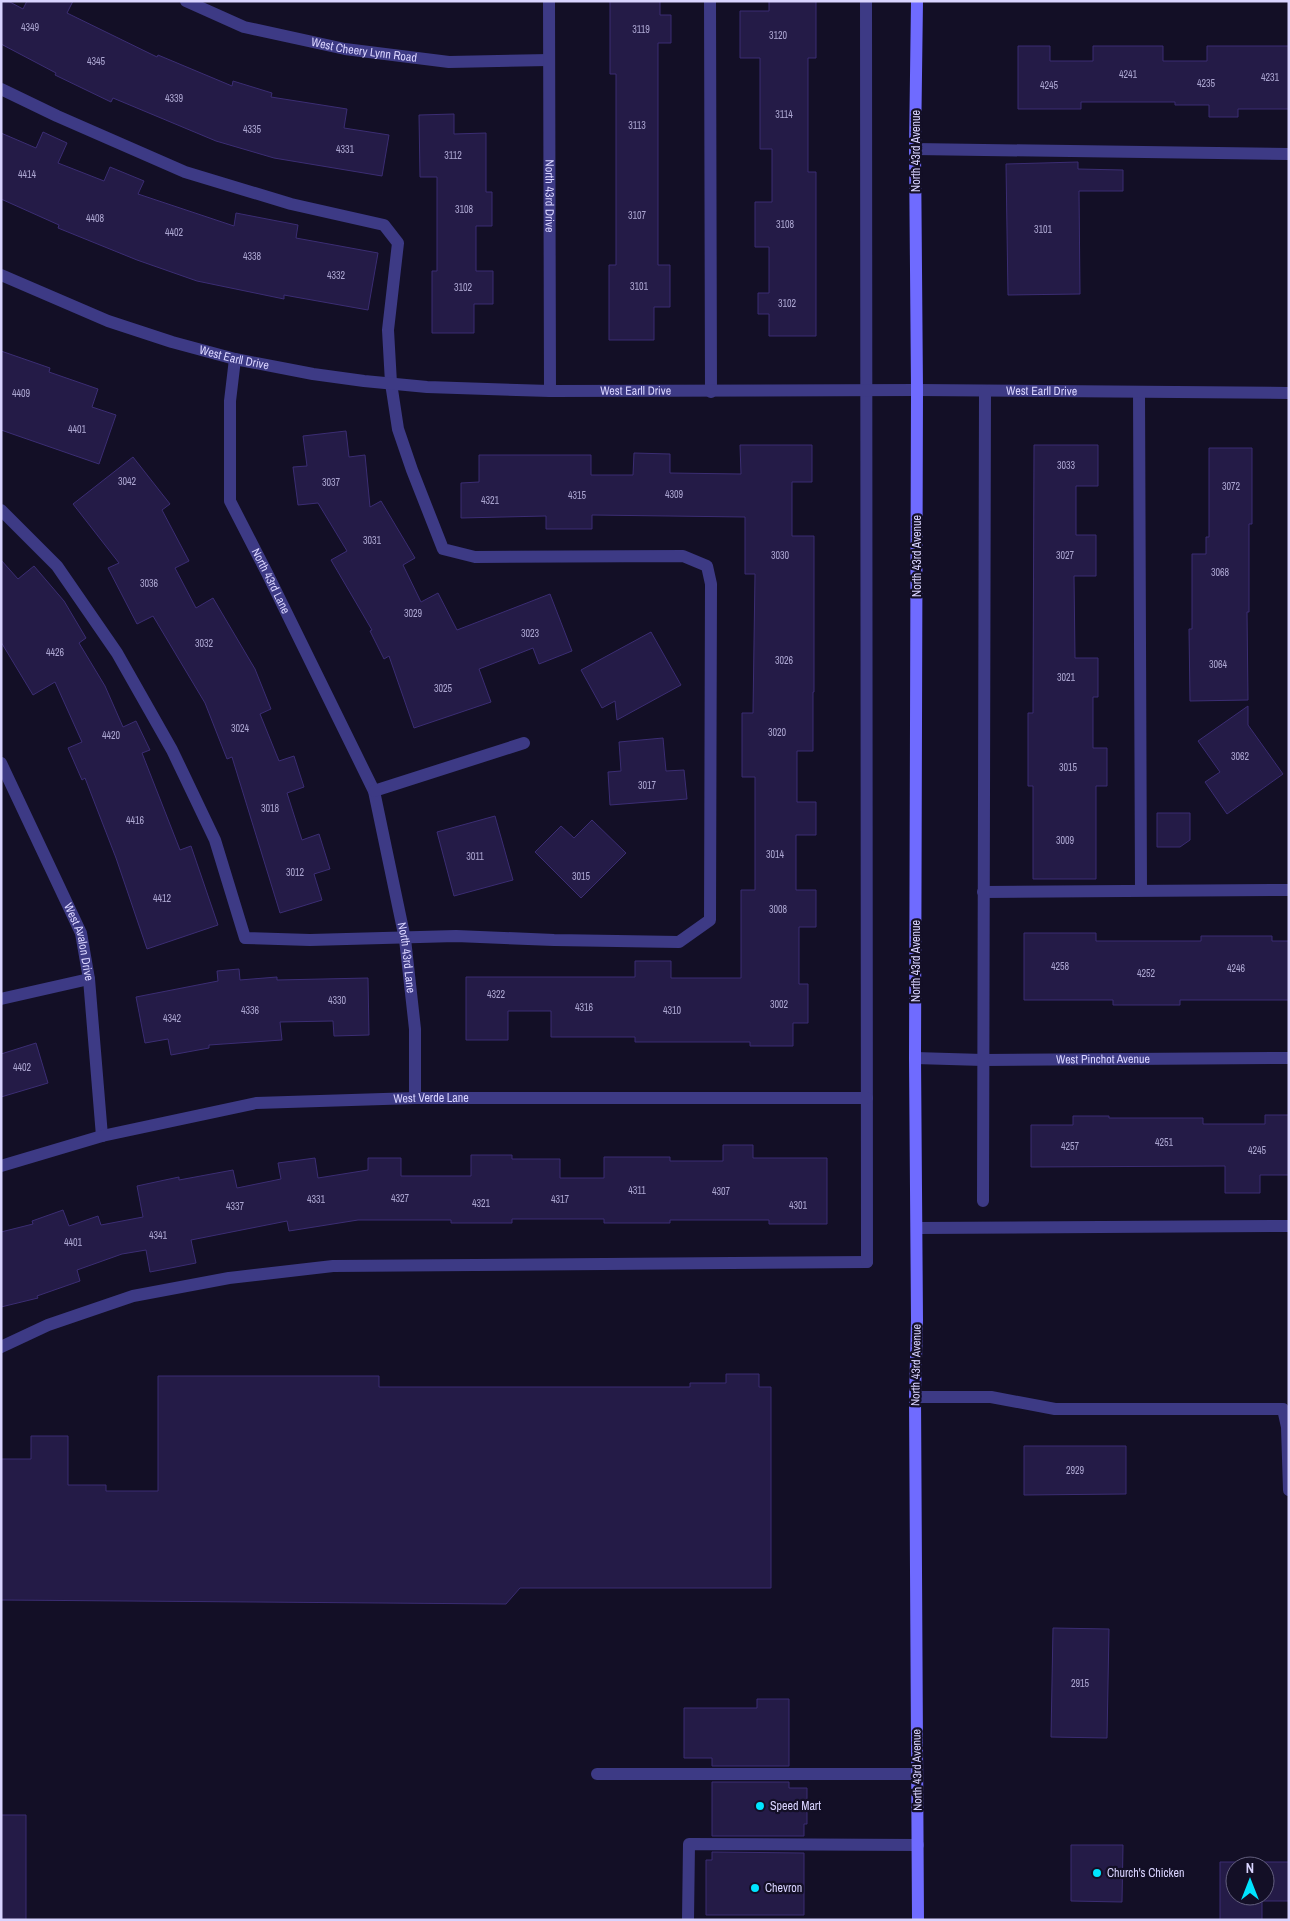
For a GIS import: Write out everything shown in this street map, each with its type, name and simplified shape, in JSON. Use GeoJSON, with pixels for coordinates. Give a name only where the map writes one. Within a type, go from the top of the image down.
{"type":"FeatureCollection","features":[{"type":"Feature","properties":{"kind":"main road","name":"North 43rd Avenue"},"geometry":{"type":"LineString","coordinates":[[917,1],[915,149],[917,390],[915,1058],[917,1228],[915,1397],[918,1920]]}},
{"type":"Feature","properties":{"kind":"street","name":"West Cheery Lynn Road"},"geometry":{"type":"LineString","coordinates":[[186,1],[244,27],[345,49],[449,62],[549,60]]}},
{"type":"Feature","properties":{"kind":"street","name":"North 43rd Drive"},"geometry":{"type":"LineString","coordinates":[[550,1],[550,391]]}},
{"type":"Feature","properties":{"kind":"street"},"geometry":{"type":"LineString","coordinates":[[710,1],[711,392]]}},
{"type":"Feature","properties":{"kind":"street"},"geometry":{"type":"LineString","coordinates":[[1,1347],[48,1325],[133,1296],[229,1278],[334,1266],[867,1262],[866,1]]}},
{"type":"Feature","properties":{"kind":"street"},"geometry":{"type":"LineString","coordinates":[[1,89],[57,116],[185,172],[291,204],[384,225],[398,243],[388,330],[398,429],[443,550],[475,557],[683,556],[707,566],[710,584],[710,920],[679,942],[456,936],[310,940],[245,938],[215,840],[172,750],[117,653],[57,566],[1,510]]}},
{"type":"Feature","properties":{"kind":"street"},"geometry":{"type":"LineString","coordinates":[[915,149],[1289,154]]}},
{"type":"Feature","properties":{"kind":"street","name":"West Earll Drive"},"geometry":{"type":"LineString","coordinates":[[1,275],[108,321],[172,342],[235,359],[313,374],[392,384],[550,391],[917,390],[1289,393]]}},
{"type":"Feature","properties":{"kind":"street","name":"North 43rd Lane"},"geometry":{"type":"LineString","coordinates":[[235,359],[230,401],[230,501],[374,792],[405,938],[415,1029],[415,1098]]}},
{"type":"Feature","properties":{"kind":"street"},"geometry":{"type":"LineString","coordinates":[[982,1201],[985,391]]}},
{"type":"Feature","properties":{"kind":"street"},"geometry":{"type":"LineString","coordinates":[[1139,392],[1141,891]]}},
{"type":"Feature","properties":{"kind":"street"},"geometry":{"type":"LineString","coordinates":[[374,792],[524,743]]}},
{"type":"Feature","properties":{"kind":"street","name":"West Avalon Drive"},"geometry":{"type":"LineString","coordinates":[[1,762],[81,933],[88,979],[102,1136]]}},
{"type":"Feature","properties":{"kind":"street"},"geometry":{"type":"LineString","coordinates":[[983,892],[1289,890]]}},
{"type":"Feature","properties":{"kind":"street"},"geometry":{"type":"LineString","coordinates":[[1,999],[88,979]]}},
{"type":"Feature","properties":{"kind":"street","name":"West Pinchot Avenue"},"geometry":{"type":"LineString","coordinates":[[915,1058],[983,1060],[1289,1058]]}},
{"type":"Feature","properties":{"kind":"street","name":"West Verde Lane"},"geometry":{"type":"LineString","coordinates":[[1,1166],[102,1136],[256,1103],[415,1098],[867,1098]]}},
{"type":"Feature","properties":{"kind":"street"},"geometry":{"type":"LineString","coordinates":[[917,1228],[1289,1226]]}},
{"type":"Feature","properties":{"kind":"street"},"geometry":{"type":"LineString","coordinates":[[915,1397],[991,1397],[1055,1409],[1284,1409],[1287,1427],[1289,1490]]}},
{"type":"Feature","properties":{"kind":"street"},"geometry":{"type":"LineString","coordinates":[[597,1774],[917,1774]]}},
{"type":"Feature","properties":{"kind":"street"},"geometry":{"type":"LineString","coordinates":[[688,1920],[688,1844],[918,1845]]}},
{"type":"Feature","properties":{"kind":"building"},"geometry":{"type":"Polygon","coordinates":[[[1,1],[8,1],[23,9],[27,1],[73,1],[67,13],[157,57],[158,55],[232,86],[233,81],[272,93],[271,97],[347,109],[344,128],[389,135],[382,176],[274,158],[216,141],[113,98],[111,102],[55,75],[56,73],[1,44],[1,1]]]}},
{"type":"Feature","properties":{"kind":"building"},"geometry":{"type":"Polygon","coordinates":[[[610,1],[660,1],[660,15],[671,15],[671,43],[658,43],[658,265],[670,265],[670,307],[654,307],[654,340],[609,340],[609,265],[616,265],[616,74],[610,74],[610,1]]]}},
{"type":"Feature","properties":{"kind":"building"},"geometry":{"type":"Polygon","coordinates":[[[769,1],[816,1],[816,58],[808,58],[808,172],[816,172],[816,336],[769,336],[769,314],[758,314],[758,293],[769,293],[769,247],[755,247],[755,202],[772,202],[772,149],[760,149],[760,58],[740,58],[740,11],[769,11],[769,1]]]}},
{"type":"Feature","properties":{"kind":"building"},"geometry":{"type":"Polygon","coordinates":[[[1018,46],[1050,46],[1050,61],[1093,61],[1093,46],[1163,46],[1163,61],[1207,61],[1207,46],[1289,46],[1289,109],[1238,109],[1238,117],[1209,117],[1209,105],[1175,105],[1175,102],[1081,102],[1081,109],[1018,109],[1018,46]]]}},
{"type":"Feature","properties":{"kind":"building"},"geometry":{"type":"Polygon","coordinates":[[[454,114],[454,134],[486,133],[486,192],[492,192],[492,226],[476,226],[476,271],[493,271],[493,304],[474,304],[474,333],[432,333],[432,271],[437,271],[437,177],[420,177],[419,115],[454,114]]]}},
{"type":"Feature","properties":{"kind":"building"},"geometry":{"type":"Polygon","coordinates":[[[43,132],[67,143],[58,163],[104,181],[110,167],[144,181],[138,194],[234,226],[236,213],[298,225],[296,238],[378,253],[368,310],[284,295],[284,299],[197,281],[137,260],[58,228],[59,225],[1,199],[1,133],[36,148],[43,132]]]}},
{"type":"Feature","properties":{"kind":"building"},"geometry":{"type":"Polygon","coordinates":[[[1078,162],[1078,169],[1123,170],[1123,191],[1079,191],[1080,294],[1008,295],[1006,164],[1078,162]]]}},
{"type":"Feature","properties":{"kind":"building"},"geometry":{"type":"Polygon","coordinates":[[[1,351],[50,368],[49,372],[98,389],[92,407],[116,415],[99,464],[1,430],[1,351]]]}},
{"type":"Feature","properties":{"kind":"building"},"geometry":{"type":"Polygon","coordinates":[[[346,431],[349,457],[365,455],[370,507],[381,501],[415,558],[403,565],[421,602],[438,593],[457,630],[550,594],[572,651],[539,664],[533,648],[479,669],[491,702],[414,728],[389,656],[384,659],[370,631],[372,630],[331,560],[347,551],[318,503],[298,505],[293,467],[307,466],[303,436],[346,431]]]}},
{"type":"Feature","properties":{"kind":"building"},"geometry":{"type":"Polygon","coordinates":[[[740,445],[812,445],[812,482],[792,482],[792,536],[814,536],[813,751],[797,751],[797,802],[816,802],[816,835],[796,835],[796,890],[816,890],[816,927],[799,927],[799,984],[808,984],[808,1023],[793,1023],[793,1046],[750,1046],[750,1042],[635,1042],[635,1037],[551,1037],[551,1011],[508,1011],[508,1040],[466,1040],[466,977],[635,977],[635,961],[671,961],[671,978],[741,978],[741,890],[755,890],[755,777],[742,777],[742,713],[753,713],[755,574],[745,574],[745,517],[592,515],[592,529],[546,529],[546,516],[461,518],[461,483],[479,482],[479,455],[591,455],[591,475],[633,475],[634,453],[670,454],[670,473],[741,474],[740,445]]]}},
{"type":"Feature","properties":{"kind":"building"},"geometry":{"type":"Polygon","coordinates":[[[1034,445],[1098,445],[1098,486],[1076,486],[1076,535],[1096,535],[1096,576],[1074,576],[1075,658],[1098,658],[1098,697],[1093,697],[1093,748],[1107,748],[1107,786],[1096,786],[1096,879],[1033,879],[1033,786],[1028,786],[1028,713],[1033,713],[1034,445]]]}},
{"type":"Feature","properties":{"kind":"building"},"geometry":{"type":"Polygon","coordinates":[[[1209,448],[1252,448],[1252,524],[1249,524],[1249,612],[1247,612],[1248,700],[1190,701],[1189,629],[1192,629],[1192,554],[1206,554],[1206,537],[1209,537],[1209,448]]]}},
{"type":"Feature","properties":{"kind":"building"},"geometry":{"type":"Polygon","coordinates":[[[133,457],[170,504],[162,510],[189,561],[175,568],[196,608],[213,598],[255,669],[271,709],[260,714],[279,761],[294,756],[304,787],[287,793],[302,840],[319,834],[330,869],[314,874],[322,900],[280,913],[232,757],[227,759],[205,703],[153,616],[137,624],[108,568],[119,563],[73,504],[133,457]]]}},
{"type":"Feature","properties":{"kind":"building"},"geometry":{"type":"Polygon","coordinates":[[[1,560],[18,579],[34,566],[64,601],[86,638],[79,643],[105,686],[123,727],[136,721],[150,750],[142,753],[180,850],[191,846],[218,925],[147,949],[116,858],[85,778],[82,780],[68,748],[82,742],[55,682],[33,695],[1,642],[1,560]]]}},
{"type":"Feature","properties":{"kind":"building"},"geometry":{"type":"Polygon","coordinates":[[[651,632],[681,685],[617,720],[615,701],[602,708],[581,670],[651,632]]]}},
{"type":"Feature","properties":{"kind":"building"},"geometry":{"type":"Polygon","coordinates":[[[1248,706],[1248,725],[1283,774],[1227,814],[1205,782],[1220,772],[1198,741],[1248,706]]]}},
{"type":"Feature","properties":{"kind":"building"},"geometry":{"type":"Polygon","coordinates":[[[663,738],[666,771],[684,770],[687,799],[610,805],[608,772],[621,771],[619,742],[663,738]]]}},
{"type":"Feature","properties":{"kind":"building"},"geometry":{"type":"Polygon","coordinates":[[[1157,813],[1190,813],[1190,840],[1180,847],[1157,847],[1157,813]]]}},
{"type":"Feature","properties":{"kind":"building"},"geometry":{"type":"Polygon","coordinates":[[[495,816],[513,880],[454,896],[437,832],[495,816]]]}},
{"type":"Feature","properties":{"kind":"building"},"geometry":{"type":"Polygon","coordinates":[[[592,820],[626,853],[581,898],[535,852],[561,826],[574,838],[592,820]]]}},
{"type":"Feature","properties":{"kind":"building"},"geometry":{"type":"Polygon","coordinates":[[[1024,933],[1096,933],[1096,941],[1201,941],[1201,936],[1272,936],[1272,941],[1289,941],[1289,1000],[1180,1000],[1180,1005],[1113,1005],[1113,1000],[1024,1000],[1024,933]]]}},
{"type":"Feature","properties":{"kind":"building"},"geometry":{"type":"Polygon","coordinates":[[[239,969],[240,980],[277,977],[277,980],[368,978],[369,1035],[334,1036],[333,1021],[280,1022],[282,1040],[209,1045],[209,1048],[171,1055],[168,1039],[145,1043],[136,997],[218,981],[217,971],[239,969]]]}},
{"type":"Feature","properties":{"kind":"building"},"geometry":{"type":"Polygon","coordinates":[[[36,1043],[48,1083],[1,1097],[1,1054],[36,1043]]]}},
{"type":"Feature","properties":{"kind":"building"},"geometry":{"type":"Polygon","coordinates":[[[1265,1115],[1289,1115],[1289,1175],[1260,1175],[1260,1193],[1225,1193],[1225,1166],[1031,1167],[1031,1125],[1073,1125],[1073,1116],[1203,1118],[1203,1124],[1265,1124],[1265,1115]]]}},
{"type":"Feature","properties":{"kind":"building"},"geometry":{"type":"Polygon","coordinates":[[[723,1145],[753,1145],[753,1158],[827,1158],[827,1224],[769,1224],[769,1220],[670,1220],[670,1223],[604,1223],[604,1219],[512,1219],[512,1223],[451,1223],[451,1220],[358,1220],[289,1231],[287,1221],[191,1240],[196,1263],[150,1272],[146,1250],[122,1254],[77,1270],[80,1281],[37,1296],[38,1298],[1,1307],[1,1232],[33,1224],[32,1221],[63,1210],[69,1226],[98,1216],[101,1225],[143,1217],[137,1186],[179,1177],[179,1180],[233,1170],[237,1188],[281,1179],[278,1163],[315,1158],[318,1178],[368,1170],[368,1158],[401,1158],[401,1176],[471,1176],[471,1155],[512,1155],[512,1159],[560,1159],[560,1178],[604,1178],[604,1157],[670,1157],[670,1161],[723,1161],[723,1145]]]}},
{"type":"Feature","properties":{"kind":"building"},"geometry":{"type":"Polygon","coordinates":[[[726,1374],[759,1374],[759,1387],[771,1387],[771,1588],[520,1588],[506,1604],[1,1600],[1,1459],[31,1459],[31,1436],[68,1436],[68,1485],[106,1485],[106,1491],[158,1491],[158,1376],[379,1376],[379,1387],[690,1387],[690,1383],[726,1383],[726,1374]]]}},
{"type":"Feature","properties":{"kind":"building"},"geometry":{"type":"Polygon","coordinates":[[[1024,1446],[1126,1446],[1126,1494],[1024,1495],[1024,1446]]]}},
{"type":"Feature","properties":{"kind":"building"},"geometry":{"type":"Polygon","coordinates":[[[1053,1628],[1109,1629],[1107,1738],[1051,1737],[1053,1628]]]}},
{"type":"Feature","properties":{"kind":"building"},"geometry":{"type":"Polygon","coordinates":[[[757,1699],[789,1699],[789,1766],[712,1766],[712,1758],[684,1758],[684,1708],[757,1708],[757,1699]]]}},
{"type":"Feature","properties":{"kind":"building","name":"Speed Mart"},"geometry":{"type":"Polygon","coordinates":[[[712,1782],[789,1782],[789,1788],[807,1788],[807,1824],[804,1824],[804,1836],[712,1836],[712,1782]]]}},
{"type":"Feature","properties":{"kind":"building"},"geometry":{"type":"Polygon","coordinates":[[[1,1815],[26,1815],[26,1920],[1,1920],[1,1815]]]}},
{"type":"Feature","properties":{"kind":"building","name":"Church's Chicken"},"geometry":{"type":"Polygon","coordinates":[[[1071,1845],[1123,1845],[1122,1902],[1071,1901],[1071,1845]]]}},
{"type":"Feature","properties":{"kind":"building","name":"Chevron"},"geometry":{"type":"Polygon","coordinates":[[[712,1852],[804,1853],[804,1915],[706,1915],[706,1860],[712,1860],[712,1852]]]}},
{"type":"Feature","properties":{"kind":"building"},"geometry":{"type":"Polygon","coordinates":[[[1220,1862],[1225,1862],[1225,1906],[1262,1906],[1262,1920],[1220,1920],[1220,1862]]]}},
{"type":"Feature","properties":{"kind":"building"},"geometry":{"type":"Polygon","coordinates":[[[1275,1862],[1289,1862],[1289,1901],[1275,1901],[1275,1862]]]}},
{"type":"Feature","properties":{"kind":"place","name":"Speed Mart"},"geometry":{"type":"Point","coordinates":[760,1806]}},
{"type":"Feature","properties":{"kind":"place","name":"Church's Chicken"},"geometry":{"type":"Point","coordinates":[1097,1873]}},
{"type":"Feature","properties":{"kind":"place","name":"Chevron"},"geometry":{"type":"Point","coordinates":[755,1888]}}]}
